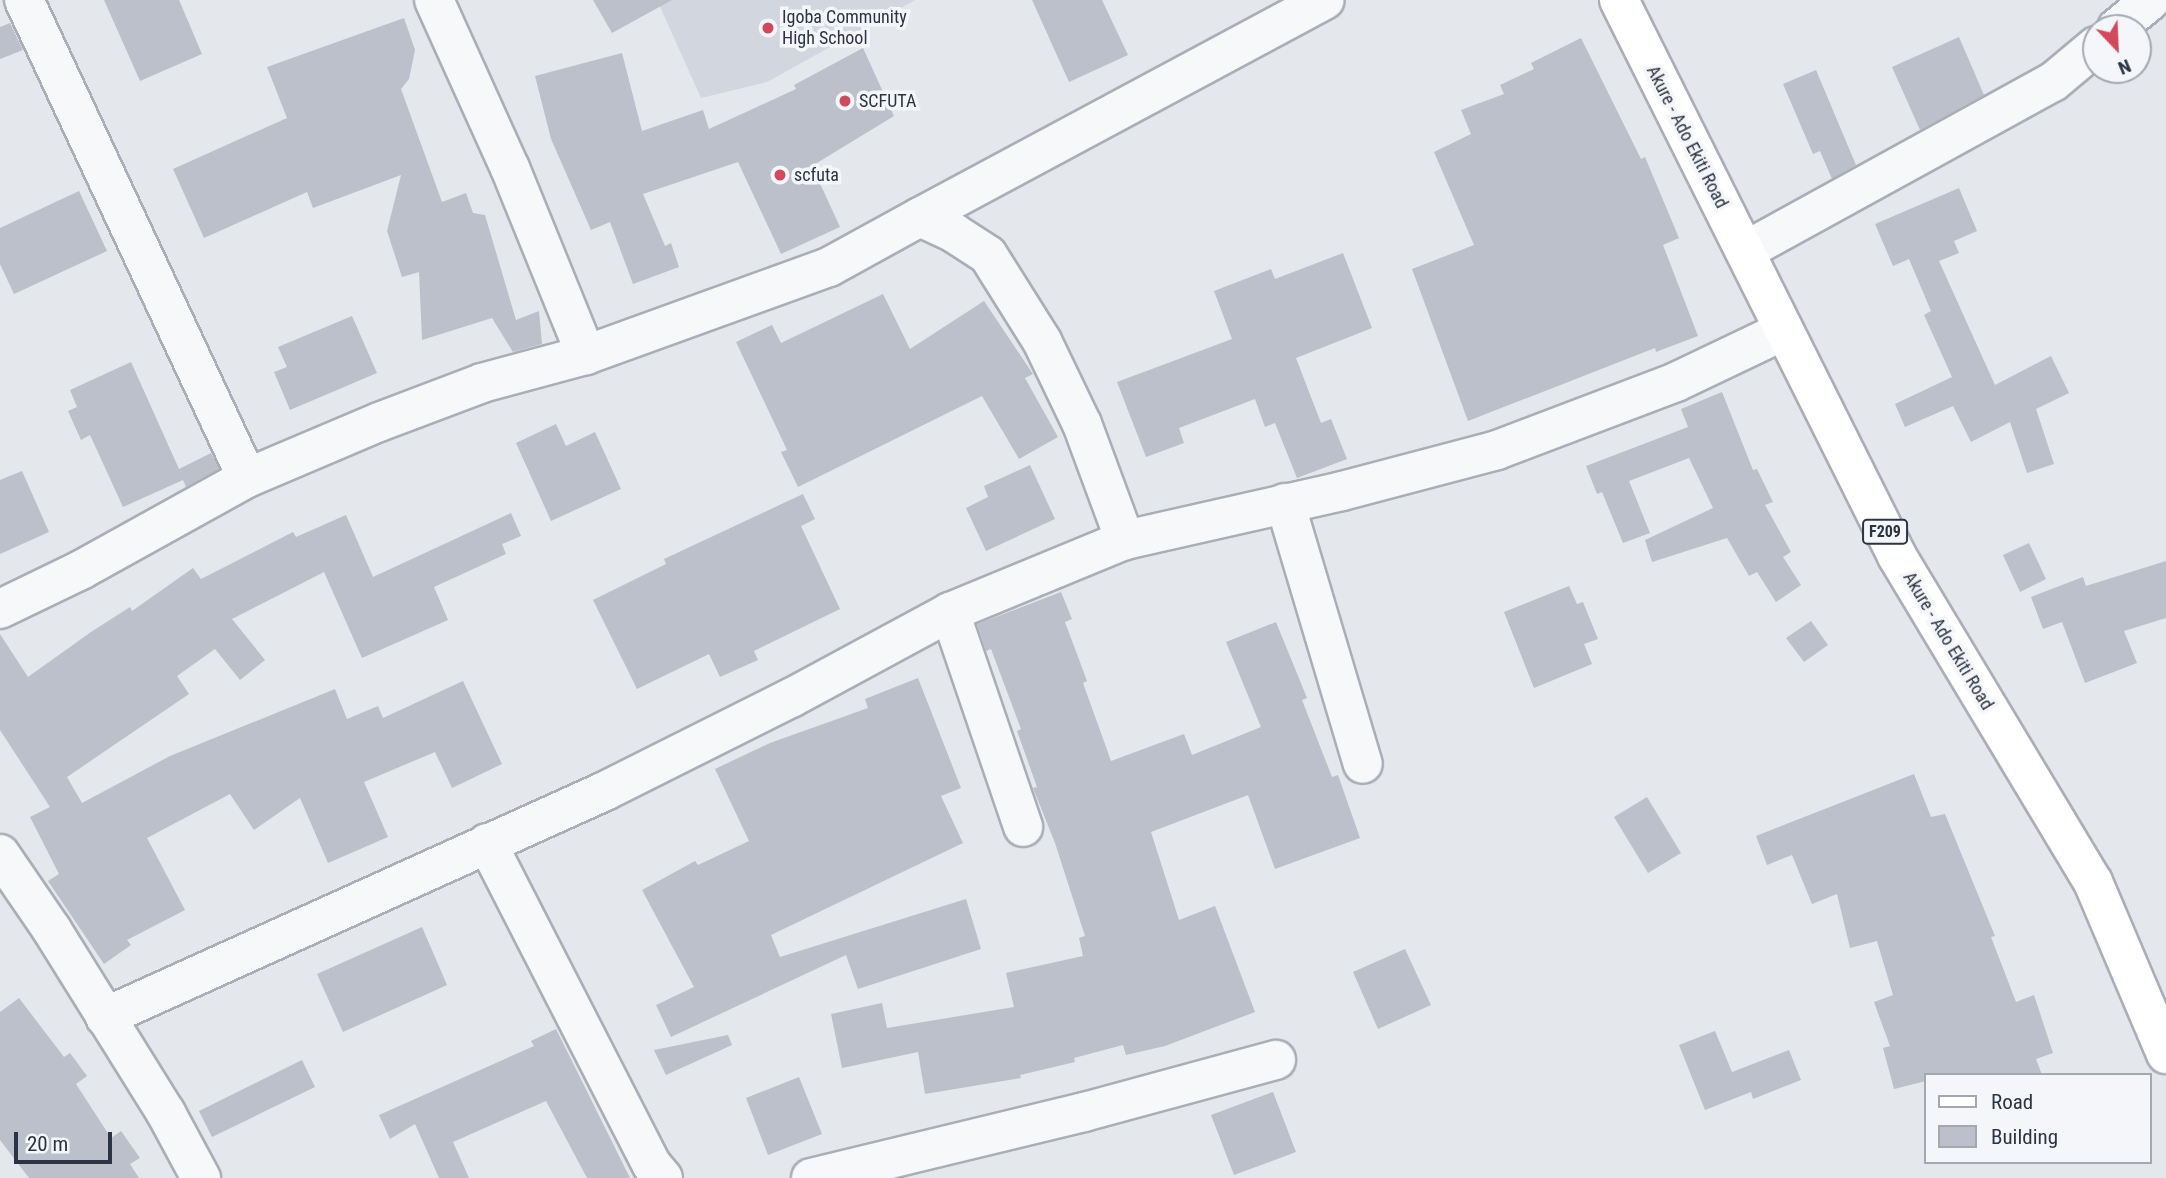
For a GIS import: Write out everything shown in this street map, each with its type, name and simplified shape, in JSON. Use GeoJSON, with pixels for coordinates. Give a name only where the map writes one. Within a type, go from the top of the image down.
{"type":"FeatureCollection","features":[{"type":"Feature","properties":{"kind":"main road","name":"Akure - Ado Ekiti Road"},"geometry":{"type":"LineString","coordinates":[[1619,0],[1897,556],[2093,882],[2166,1054]]}},
{"type":"Feature","properties":{"kind":"street"},"geometry":{"type":"LineString","coordinates":[[24,0],[247,478]]}},
{"type":"Feature","properties":{"kind":"street"},"geometry":{"type":"LineString","coordinates":[[434,0],[510,169],[586,355]]}},
{"type":"Feature","properties":{"kind":"street"},"geometry":{"type":"LineString","coordinates":[[0,609],[81,570],[247,478],[379,422],[482,383],[586,355],[829,267],[1325,0]]}},
{"type":"Feature","properties":{"kind":"street"},"geometry":{"type":"LineString","coordinates":[[2134,14],[2152,0],[2166,16]]}},
{"type":"Feature","properties":{"kind":"street"},"geometry":{"type":"LineString","coordinates":[[1745,251],[2053,82],[2082,58]]}},
{"type":"Feature","properties":{"kind":"street"},"geometry":{"type":"LineString","coordinates":[[919,217],[954,233],[988,255],[1042,341],[1082,424],[1125,540]]}},
{"type":"Feature","properties":{"kind":"street"},"geometry":{"type":"LineString","coordinates":[[105,1017],[605,790],[778,704],[950,612],[1125,540],[1497,450],[1676,382],[1783,331]]}},
{"type":"Feature","properties":{"kind":"street"},"geometry":{"type":"LineString","coordinates":[[1285,503],[1363,764]]}},
{"type":"Feature","properties":{"kind":"street"},"geometry":{"type":"LineString","coordinates":[[950,612],[1023,827]]}},
{"type":"Feature","properties":{"kind":"street"},"geometry":{"type":"LineString","coordinates":[[486,843],[652,1165],[663,1178]]}},
{"type":"Feature","properties":{"kind":"street"},"geometry":{"type":"LineString","coordinates":[[0,854],[166,1113],[201,1178]]}},
{"type":"Feature","properties":{"kind":"street"},"geometry":{"type":"LineString","coordinates":[[810,1178],[1084,1112],[1276,1060]]}},
{"type":"Feature","properties":{"kind":"shaded area","name":"Igoba Community High School"},"geometry":{"type":"Polygon","coordinates":[[[657,0],[915,0],[767,82],[701,98],[657,0]]]}},
{"type":"Feature","properties":{"kind":"building"},"geometry":{"type":"Polygon","coordinates":[[[104,0],[179,0],[202,54],[140,81],[104,0]]]}},
{"type":"Feature","properties":{"kind":"building"},"geometry":{"type":"Polygon","coordinates":[[[593,0],[672,0],[612,33],[593,0]]]}},
{"type":"Feature","properties":{"kind":"building"},"geometry":{"type":"Polygon","coordinates":[[[1032,0],[1102,0],[1128,55],[1069,82],[1032,0]]]}},
{"type":"Feature","properties":{"kind":"building"},"geometry":{"type":"Polygon","coordinates":[[[404,18],[415,50],[409,79],[401,89],[442,202],[466,193],[473,213],[485,215],[516,320],[539,311],[542,344],[513,352],[492,318],[422,340],[419,272],[402,277],[387,231],[401,175],[313,208],[307,192],[204,238],[173,169],[287,118],[267,67],[404,18]]]}},
{"type":"Feature","properties":{"kind":"building"},"geometry":{"type":"Polygon","coordinates":[[[10,23],[23,50],[0,59],[0,27],[10,23]]]}},
{"type":"Feature","properties":{"kind":"building"},"geometry":{"type":"Polygon","coordinates":[[[1959,37],[1984,95],[1920,130],[1892,67],[1959,37]]]}},
{"type":"Feature","properties":{"kind":"building"},"geometry":{"type":"Polygon","coordinates":[[[1581,38],[1641,159],[1645,157],[1679,238],[1663,245],[1698,336],[1656,352],[1655,348],[1468,421],[1412,269],[1474,245],[1434,152],[1471,134],[1461,110],[1504,94],[1500,85],[1534,69],[1531,63],[1581,38]]]}},
{"type":"Feature","properties":{"kind":"building"},"geometry":{"type":"Polygon","coordinates":[[[863,48],[894,116],[812,166],[840,227],[781,254],[738,162],[643,194],[665,246],[671,243],[679,267],[633,284],[610,222],[591,230],[551,139],[535,76],[622,53],[642,131],[703,110],[709,129],[796,89],[794,85],[863,48]]]}},
{"type":"Feature","properties":{"kind":"building"},"geometry":{"type":"Polygon","coordinates":[[[1816,70],[1856,165],[1832,179],[1820,151],[1813,154],[1783,84],[1816,70]]]}},
{"type":"Feature","properties":{"kind":"building"},"geometry":{"type":"Polygon","coordinates":[[[1959,188],[1977,231],[1954,241],[1959,253],[1939,261],[1995,385],[2051,356],[2069,393],[2036,409],[2054,464],[2027,473],[2010,422],[1971,442],[1953,406],[1905,427],[1895,404],[1952,377],[1924,315],[1931,311],[1909,259],[1893,266],[1875,224],[1959,188]]]}},
{"type":"Feature","properties":{"kind":"building"},"geometry":{"type":"Polygon","coordinates":[[[79,191],[107,251],[14,294],[0,264],[0,228],[79,191]]]}},
{"type":"Feature","properties":{"kind":"building"},"geometry":{"type":"Polygon","coordinates":[[[1343,253],[1372,328],[1296,358],[1321,423],[1331,419],[1347,459],[1297,478],[1275,423],[1265,427],[1255,399],[1179,428],[1184,443],[1146,457],[1117,382],[1232,339],[1214,291],[1271,269],[1275,279],[1343,253]]]}},
{"type":"Feature","properties":{"kind":"building"},"geometry":{"type":"Polygon","coordinates":[[[883,294],[910,349],[984,301],[1033,374],[1025,378],[1058,437],[1019,459],[982,396],[798,487],[781,452],[787,450],[736,342],[772,325],[781,343],[883,294]]]}},
{"type":"Feature","properties":{"kind":"building"},"geometry":{"type":"Polygon","coordinates":[[[352,316],[377,373],[290,410],[274,372],[287,367],[278,347],[352,316]]]}},
{"type":"Feature","properties":{"kind":"building"},"geometry":{"type":"Polygon","coordinates":[[[131,362],[179,469],[211,453],[219,469],[186,487],[183,480],[123,507],[90,435],[81,440],[68,411],[77,407],[70,390],[131,362]]]}},
{"type":"Feature","properties":{"kind":"building"},"geometry":{"type":"Polygon","coordinates":[[[1722,392],[1753,470],[1757,469],[1773,502],[1765,505],[1791,552],[1783,557],[1801,585],[1776,602],[1757,572],[1749,576],[1727,538],[1652,562],[1645,540],[1713,508],[1689,458],[1629,481],[1650,533],[1623,543],[1602,492],[1597,494],[1586,466],[1688,427],[1681,409],[1722,392]]]}},
{"type":"Feature","properties":{"kind":"building"},"geometry":{"type":"Polygon","coordinates":[[[556,424],[566,446],[595,432],[621,489],[551,521],[516,443],[556,424]]]}},
{"type":"Feature","properties":{"kind":"building"},"geometry":{"type":"Polygon","coordinates":[[[1030,465],[1055,519],[986,551],[966,508],[988,497],[984,486],[1030,465]]]}},
{"type":"Feature","properties":{"kind":"building"},"geometry":{"type":"Polygon","coordinates":[[[22,471],[49,532],[0,554],[0,480],[22,471]]]}},
{"type":"Feature","properties":{"kind":"building"},"geometry":{"type":"Polygon","coordinates":[[[803,494],[815,519],[801,526],[840,609],[754,651],[758,660],[720,677],[709,654],[637,689],[593,600],[666,564],[664,559],[803,494]]]}},
{"type":"Feature","properties":{"kind":"building"},"geometry":{"type":"Polygon","coordinates":[[[511,513],[521,536],[502,544],[506,554],[434,587],[448,620],[362,658],[324,572],[232,619],[265,660],[240,680],[215,649],[177,676],[189,694],[67,777],[82,803],[170,756],[335,689],[347,719],[378,706],[383,718],[463,681],[502,764],[452,788],[435,752],[364,782],[388,837],[328,863],[300,798],[254,830],[230,794],[147,838],[185,910],[127,940],[131,945],[104,964],[48,881],[59,874],[30,817],[50,807],[0,730],[0,634],[28,677],[91,632],[130,607],[132,611],[193,568],[201,579],[293,532],[296,537],[346,515],[373,577],[511,513]]]}},
{"type":"Feature","properties":{"kind":"building"},"geometry":{"type":"Polygon","coordinates":[[[2029,543],[2046,579],[2020,592],[2003,555],[2029,543]]]}},
{"type":"Feature","properties":{"kind":"building"},"geometry":{"type":"Polygon","coordinates":[[[2166,561],[2166,618],[2124,631],[2137,663],[2085,683],[2062,622],[2043,629],[2031,597],[2083,577],[2086,586],[2166,561]]]}},
{"type":"Feature","properties":{"kind":"building"},"geometry":{"type":"Polygon","coordinates":[[[1569,586],[1577,604],[1583,602],[1598,639],[1584,644],[1592,664],[1534,688],[1504,612],[1569,586]]]}},
{"type":"Feature","properties":{"kind":"building"},"geometry":{"type":"Polygon","coordinates":[[[1061,592],[1072,619],[1065,622],[1087,681],[1083,683],[1111,761],[1184,734],[1192,755],[1261,727],[1226,642],[1276,622],[1307,698],[1302,700],[1332,777],[1338,775],[1360,838],[1275,869],[1248,795],[1151,832],[1179,920],[1215,906],[1255,1012],[1165,1046],[1126,1055],[1123,1045],[1074,1058],[1075,1062],[1020,1075],[1021,1078],[925,1094],[918,1052],[842,1068],[831,1014],[882,1003],[887,1028],[1014,1007],[1006,973],[1083,956],[1079,938],[1085,936],[1055,843],[1033,788],[1037,787],[1017,731],[1021,729],[991,649],[986,651],[977,624],[1061,592]]]}},
{"type":"Feature","properties":{"kind":"building"},"geometry":{"type":"Polygon","coordinates":[[[1811,621],[1828,645],[1804,662],[1786,638],[1811,621]]]}},
{"type":"Feature","properties":{"kind":"building"},"geometry":{"type":"Polygon","coordinates":[[[918,678],[961,788],[941,796],[963,843],[771,935],[780,957],[966,899],[981,949],[858,989],[846,955],[671,1037],[656,1005],[694,987],[642,890],[695,861],[698,865],[749,841],[715,769],[770,743],[868,708],[865,699],[918,678]]]}},
{"type":"Feature","properties":{"kind":"building"},"geometry":{"type":"Polygon","coordinates":[[[1914,774],[1931,817],[1945,814],[1995,936],[1991,937],[2016,1002],[2034,995],[2053,1053],[2036,1059],[2041,1073],[1924,1073],[1924,1082],[1894,1089],[1883,1048],[1890,1046],[1874,1002],[1893,995],[1877,941],[1850,948],[1837,894],[1812,904],[1792,855],[1767,865],[1756,836],[1914,774]]]}},
{"type":"Feature","properties":{"kind":"building"},"geometry":{"type":"Polygon","coordinates":[[[1647,797],[1681,853],[1648,873],[1614,817],[1647,797]]]}},
{"type":"Feature","properties":{"kind":"building"},"geometry":{"type":"Polygon","coordinates":[[[422,927],[447,985],[343,1032],[317,974],[422,927]]]}},
{"type":"Feature","properties":{"kind":"building"},"geometry":{"type":"Polygon","coordinates":[[[1405,949],[1431,1005],[1378,1029],[1353,972],[1405,949]]]}},
{"type":"Feature","properties":{"kind":"building"},"geometry":{"type":"Polygon","coordinates":[[[19,998],[64,1057],[70,1053],[87,1076],[76,1084],[111,1138],[121,1131],[140,1158],[130,1164],[139,1178],[29,1178],[0,1140],[0,1012],[19,998]]]}},
{"type":"Feature","properties":{"kind":"building"},"geometry":{"type":"Polygon","coordinates":[[[556,1029],[630,1178],[587,1178],[546,1101],[453,1142],[469,1178],[439,1178],[415,1124],[390,1139],[379,1115],[534,1046],[531,1041],[556,1029]]]}},
{"type":"Feature","properties":{"kind":"building"},"geometry":{"type":"Polygon","coordinates":[[[1715,1031],[1732,1072],[1789,1050],[1801,1080],[1753,1099],[1751,1092],[1705,1110],[1679,1045],[1715,1031]]]}},
{"type":"Feature","properties":{"kind":"building"},"geometry":{"type":"Polygon","coordinates":[[[728,1035],[732,1045],[666,1075],[654,1050],[728,1035]]]}},
{"type":"Feature","properties":{"kind":"building"},"geometry":{"type":"Polygon","coordinates":[[[302,1060],[315,1087],[212,1137],[199,1111],[302,1060]]]}},
{"type":"Feature","properties":{"kind":"building"},"geometry":{"type":"Polygon","coordinates":[[[799,1077],[822,1134],[768,1155],[746,1098],[799,1077]]]}},
{"type":"Feature","properties":{"kind":"building"},"geometry":{"type":"Polygon","coordinates":[[[1273,1092],[1296,1152],[1234,1175],[1211,1115],[1273,1092]]]}},
{"type":"Feature","properties":{"kind":"place","name":"Igoba Community High School"},"geometry":{"type":"Point","coordinates":[768,28]}},
{"type":"Feature","properties":{"kind":"place","name":"SCFUTA"},"geometry":{"type":"Point","coordinates":[845,101]}},
{"type":"Feature","properties":{"kind":"place","name":"scfuta"},"geometry":{"type":"Point","coordinates":[780,175]}}]}
